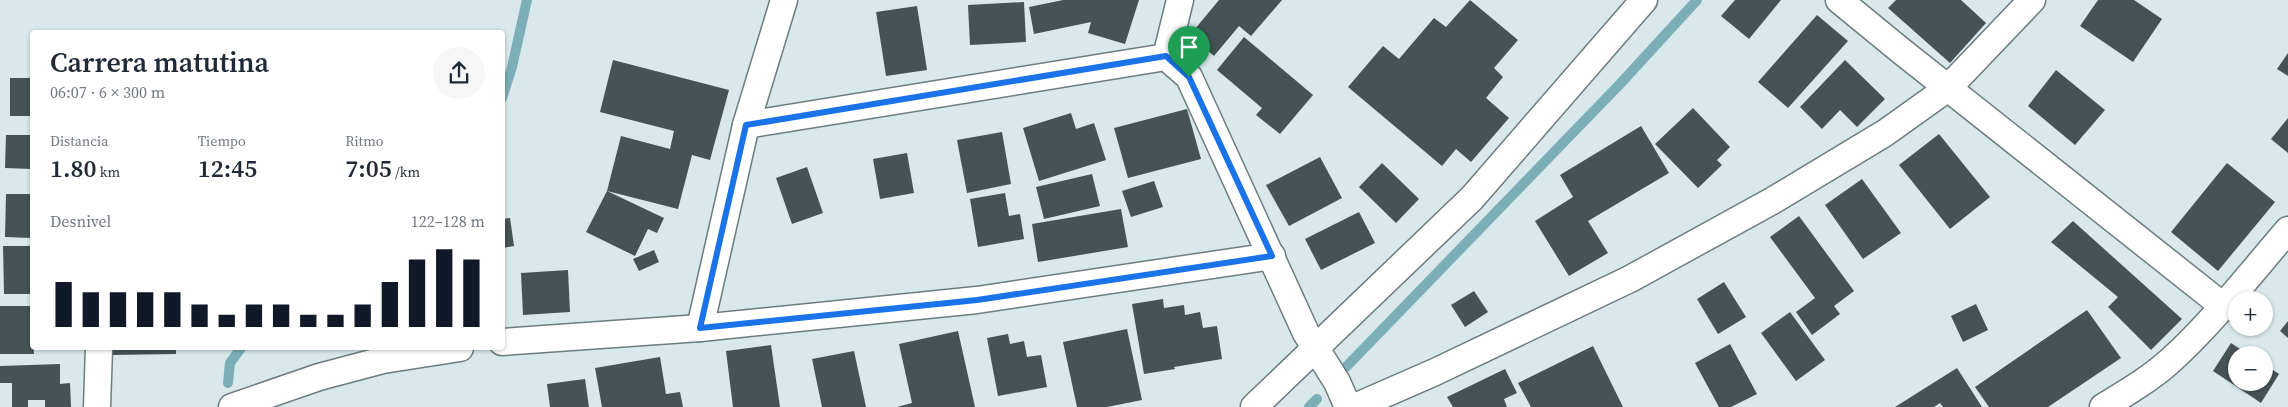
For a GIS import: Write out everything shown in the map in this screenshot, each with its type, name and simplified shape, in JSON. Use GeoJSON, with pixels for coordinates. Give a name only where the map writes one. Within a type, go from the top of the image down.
{"type":"FeatureCollection","features":[{"type":"Feature","properties":{"kind":"street"},"geometry":{"type":"LineString","coordinates":[[700,328],[746,125],[784,0]]}},
{"type":"Feature","properties":{"kind":"street"},"geometry":{"type":"LineString","coordinates":[[1166,56],[1180,0]]}},
{"type":"Feature","properties":{"kind":"street"},"geometry":{"type":"LineString","coordinates":[[1254,407],[1472,198],[1644,0]]}},
{"type":"Feature","properties":{"kind":"street"},"geometry":{"type":"LineString","coordinates":[[1839,0],[2223,306]]}},
{"type":"Feature","properties":{"kind":"street"},"geometry":{"type":"LineString","coordinates":[[1355,407],[1630,279],[1772,201],[1885,133],[1948,88],[2032,0]]}},
{"type":"Feature","properties":{"kind":"street"},"geometry":{"type":"LineString","coordinates":[[746,125],[1166,56]]}},
{"type":"Feature","properties":{"kind":"street"},"geometry":{"type":"LineString","coordinates":[[1166,56],[1189,77],[1306,332],[1337,382],[1348,407]]}},
{"type":"Feature","properties":{"kind":"street"},"geometry":{"type":"LineString","coordinates":[[2109,406],[2168,362],[2223,306],[2288,230]]}},
{"type":"Feature","properties":{"kind":"street"},"geometry":{"type":"LineString","coordinates":[[505,342],[700,328],[977,300],[1272,256]]}},
{"type":"Feature","properties":{"kind":"street"},"geometry":{"type":"LineString","coordinates":[[97,407],[99,350]]}},
{"type":"Feature","properties":{"kind":"street"},"geometry":{"type":"LineString","coordinates":[[232,407],[320,377],[374,362],[448,350]]}},
{"type":"Feature","properties":{"kind":"building"},"geometry":{"type":"Polygon","coordinates":[[[1063,0],[1139,0],[1125,44],[1088,33],[1091,22],[1034,34],[1029,7],[1063,0]]]}},
{"type":"Feature","properties":{"kind":"building"},"geometry":{"type":"Polygon","coordinates":[[[1219,0],[1282,0],[1251,36],[1239,26],[1214,56],[1190,35],[1219,0]]]}},
{"type":"Feature","properties":{"kind":"building"},"geometry":{"type":"Polygon","coordinates":[[[1470,0],[1518,40],[1494,68],[1503,77],[1486,98],[1509,118],[1471,162],[1456,149],[1442,166],[1348,87],[1383,46],[1399,59],[1434,18],[1446,27],[1470,0]]]}},
{"type":"Feature","properties":{"kind":"building"},"geometry":{"type":"Polygon","coordinates":[[[1735,0],[1781,0],[1749,39],[1721,16],[1735,0]]]}},
{"type":"Feature","properties":{"kind":"building"},"geometry":{"type":"Polygon","coordinates":[[[1896,0],[1961,0],[1986,23],[1950,63],[1888,8],[1896,0]]]}},
{"type":"Feature","properties":{"kind":"building"},"geometry":{"type":"Polygon","coordinates":[[[2098,0],[2134,0],[2162,19],[2133,62],[2080,26],[2098,0]]]}},
{"type":"Feature","properties":{"kind":"building"},"geometry":{"type":"Polygon","coordinates":[[[1024,2],[1026,42],[970,45],[968,5],[1024,2]]]}},
{"type":"Feature","properties":{"kind":"building"},"geometry":{"type":"Polygon","coordinates":[[[917,6],[927,70],[886,76],[876,12],[917,6]]]}},
{"type":"Feature","properties":{"kind":"building"},"geometry":{"type":"Polygon","coordinates":[[[1817,15],[1848,41],[1788,108],[1758,82],[1817,15]]]}},
{"type":"Feature","properties":{"kind":"building"},"geometry":{"type":"Polygon","coordinates":[[[1244,37],[1313,95],[1280,134],[1256,115],[1262,108],[1217,70],[1244,37]]]}},
{"type":"Feature","properties":{"kind":"building"},"geometry":{"type":"Polygon","coordinates":[[[2288,53],[2288,76],[2277,69],[2288,53]]]}},
{"type":"Feature","properties":{"kind":"building"},"geometry":{"type":"Polygon","coordinates":[[[613,60],[729,90],[710,160],[692,155],[678,209],[607,191],[621,136],[670,149],[674,131],[600,112],[613,60]]]}},
{"type":"Feature","properties":{"kind":"building"},"geometry":{"type":"Polygon","coordinates":[[[1845,60],[1885,99],[1857,127],[1840,110],[1822,129],[1800,107],[1845,60]]]}},
{"type":"Feature","properties":{"kind":"building"},"geometry":{"type":"Polygon","coordinates":[[[2056,70],[2105,110],[2075,145],[2028,106],[2056,70]]]}},
{"type":"Feature","properties":{"kind":"building"},"geometry":{"type":"Polygon","coordinates":[[[10,78],[30,78],[30,116],[10,116],[10,78]]]}},
{"type":"Feature","properties":{"kind":"building"},"geometry":{"type":"Polygon","coordinates":[[[1693,108],[1730,147],[1717,160],[1722,165],[1698,188],[1655,144],[1693,108]]]}},
{"type":"Feature","properties":{"kind":"building"},"geometry":{"type":"Polygon","coordinates":[[[1187,109],[1201,159],[1128,178],[1114,128],[1187,109]]]}},
{"type":"Feature","properties":{"kind":"building"},"geometry":{"type":"Polygon","coordinates":[[[1071,113],[1076,129],[1094,123],[1106,160],[1039,181],[1023,128],[1071,113]]]}},
{"type":"Feature","properties":{"kind":"building"},"geometry":{"type":"Polygon","coordinates":[[[2288,118],[2288,153],[2271,139],[2288,118]]]}},
{"type":"Feature","properties":{"kind":"building"},"geometry":{"type":"Polygon","coordinates":[[[1641,126],[1669,173],[1588,221],[1608,253],[1569,276],[1535,221],[1573,197],[1560,175],[1641,126]]]}},
{"type":"Feature","properties":{"kind":"building"},"geometry":{"type":"Polygon","coordinates":[[[1002,132],[1011,184],[967,193],[957,140],[1002,132]]]}},
{"type":"Feature","properties":{"kind":"building"},"geometry":{"type":"Polygon","coordinates":[[[1939,134],[1990,197],[1950,229],[1899,165],[1939,134]]]}},
{"type":"Feature","properties":{"kind":"building"},"geometry":{"type":"Polygon","coordinates":[[[6,135],[30,135],[30,169],[5,168],[6,135]]]}},
{"type":"Feature","properties":{"kind":"building"},"geometry":{"type":"Polygon","coordinates":[[[907,153],[914,193],[880,199],[873,159],[907,153]]]}},
{"type":"Feature","properties":{"kind":"building"},"geometry":{"type":"Polygon","coordinates":[[[1320,157],[1342,198],[1289,226],[1266,185],[1320,157]]]}},
{"type":"Feature","properties":{"kind":"building"},"geometry":{"type":"Polygon","coordinates":[[[1382,163],[1419,199],[1396,223],[1359,187],[1382,163]]]}},
{"type":"Feature","properties":{"kind":"building"},"geometry":{"type":"Polygon","coordinates":[[[2227,163],[2275,202],[2218,271],[2171,232],[2227,163]]]}},
{"type":"Feature","properties":{"kind":"building"},"geometry":{"type":"Polygon","coordinates":[[[807,167],[823,213],[792,224],[776,178],[807,167]]]}},
{"type":"Feature","properties":{"kind":"building"},"geometry":{"type":"Polygon","coordinates":[[[1092,174],[1100,206],[1044,219],[1036,187],[1092,174]]]}},
{"type":"Feature","properties":{"kind":"building"},"geometry":{"type":"Polygon","coordinates":[[[1862,179],[1901,233],[1863,259],[1825,205],[1862,179]]]}},
{"type":"Feature","properties":{"kind":"building"},"geometry":{"type":"Polygon","coordinates":[[[1154,181],[1163,207],[1131,217],[1122,191],[1154,181]]]}},
{"type":"Feature","properties":{"kind":"building"},"geometry":{"type":"Polygon","coordinates":[[[607,191],[664,218],[657,233],[648,229],[635,256],[586,232],[607,191]]]}},
{"type":"Feature","properties":{"kind":"building"},"geometry":{"type":"Polygon","coordinates":[[[1005,193],[1009,216],[1020,214],[1024,239],[978,247],[970,199],[1005,193]]]}},
{"type":"Feature","properties":{"kind":"building"},"geometry":{"type":"Polygon","coordinates":[[[6,194],[30,194],[30,238],[5,237],[6,194]]]}},
{"type":"Feature","properties":{"kind":"building"},"geometry":{"type":"Polygon","coordinates":[[[1121,209],[1128,247],[1038,262],[1032,224],[1121,209]]]}},
{"type":"Feature","properties":{"kind":"building"},"geometry":{"type":"Polygon","coordinates":[[[1359,212],[1375,243],[1321,270],[1305,239],[1359,212]]]}},
{"type":"Feature","properties":{"kind":"building"},"geometry":{"type":"Polygon","coordinates":[[[1799,216],[1854,291],[1834,306],[1840,314],[1812,335],[1796,312],[1815,298],[1770,237],[1799,216]]]}},
{"type":"Feature","properties":{"kind":"building"},"geometry":{"type":"Polygon","coordinates":[[[510,218],[514,246],[505,248],[505,219],[510,218]]]}},
{"type":"Feature","properties":{"kind":"building"},"geometry":{"type":"Polygon","coordinates":[[[2073,221],[2182,319],[2151,350],[2108,307],[2118,297],[2051,242],[2073,221]]]}},
{"type":"Feature","properties":{"kind":"building"},"geometry":{"type":"Polygon","coordinates":[[[3,246],[30,246],[30,294],[4,294],[3,246]]]}},
{"type":"Feature","properties":{"kind":"building"},"geometry":{"type":"Polygon","coordinates":[[[654,250],[659,262],[639,271],[633,259],[654,250]]]}},
{"type":"Feature","properties":{"kind":"building"},"geometry":{"type":"Polygon","coordinates":[[[568,270],[570,312],[523,315],[521,273],[568,270]]]}},
{"type":"Feature","properties":{"kind":"building"},"geometry":{"type":"Polygon","coordinates":[[[1724,282],[1746,317],[1718,334],[1697,299],[1724,282]]]}},
{"type":"Feature","properties":{"kind":"building"},"geometry":{"type":"Polygon","coordinates":[[[1474,291],[1488,312],[1465,327],[1451,305],[1474,291]]]}},
{"type":"Feature","properties":{"kind":"building"},"geometry":{"type":"Polygon","coordinates":[[[1163,299],[1164,308],[1184,305],[1185,315],[1200,312],[1203,328],[1217,326],[1222,359],[1144,374],[1132,304],[1163,299]]]}},
{"type":"Feature","properties":{"kind":"building"},"geometry":{"type":"Polygon","coordinates":[[[1976,304],[1988,330],[1963,342],[1951,316],[1976,304]]]}},
{"type":"Feature","properties":{"kind":"building"},"geometry":{"type":"Polygon","coordinates":[[[0,306],[30,306],[30,350],[34,350],[34,354],[0,354],[0,306]]]}},
{"type":"Feature","properties":{"kind":"building"},"geometry":{"type":"Polygon","coordinates":[[[2087,310],[2121,358],[2048,407],[1989,407],[1975,387],[2087,310]]]}},
{"type":"Feature","properties":{"kind":"building"},"geometry":{"type":"Polygon","coordinates":[[[1790,312],[1825,360],[1796,381],[1761,333],[1790,312]]]}},
{"type":"Feature","properties":{"kind":"building"},"geometry":{"type":"Polygon","coordinates":[[[2288,321],[2288,338],[2280,331],[2288,321]]]}},
{"type":"Feature","properties":{"kind":"building"},"geometry":{"type":"Polygon","coordinates":[[[1127,329],[1142,400],[1107,407],[1077,407],[1063,342],[1127,329]]]}},
{"type":"Feature","properties":{"kind":"building"},"geometry":{"type":"Polygon","coordinates":[[[958,331],[975,407],[897,407],[912,403],[899,344],[958,331]]]}},
{"type":"Feature","properties":{"kind":"building"},"geometry":{"type":"Polygon","coordinates":[[[1008,334],[1010,344],[1024,341],[1027,357],[1041,355],[1047,387],[998,396],[987,338],[1008,334]]]}},
{"type":"Feature","properties":{"kind":"building"},"geometry":{"type":"Polygon","coordinates":[[[1730,344],[1757,394],[1731,407],[1719,407],[1695,363],[1730,344]]]}},
{"type":"Feature","properties":{"kind":"building"},"geometry":{"type":"Polygon","coordinates":[[[771,345],[780,407],[733,407],[726,351],[771,345]]]}},
{"type":"Feature","properties":{"kind":"building"},"geometry":{"type":"Polygon","coordinates":[[[1593,346],[1623,407],[1531,407],[1518,383],[1593,346]]]}},
{"type":"Feature","properties":{"kind":"building"},"geometry":{"type":"Polygon","coordinates":[[[2228,348],[2228,381],[2213,371],[2228,348]]]}},
{"type":"Feature","properties":{"kind":"building"},"geometry":{"type":"Polygon","coordinates":[[[111,350],[176,350],[176,354],[111,355],[111,350]]]}},
{"type":"Feature","properties":{"kind":"building"},"geometry":{"type":"Polygon","coordinates":[[[854,351],[866,407],[822,407],[812,359],[854,351]]]}},
{"type":"Feature","properties":{"kind":"building"},"geometry":{"type":"Polygon","coordinates":[[[660,357],[666,394],[680,392],[683,407],[602,407],[595,368],[660,357]]]}},
{"type":"Feature","properties":{"kind":"building"},"geometry":{"type":"Polygon","coordinates":[[[60,364],[60,384],[70,383],[71,407],[45,407],[45,400],[28,400],[28,407],[12,407],[12,383],[0,383],[0,366],[60,364]]]}},
{"type":"Feature","properties":{"kind":"building"},"geometry":{"type":"Polygon","coordinates":[[[1957,368],[1982,407],[1943,407],[1940,403],[1934,407],[1895,407],[1957,368]]]}},
{"type":"Feature","properties":{"kind":"building"},"geometry":{"type":"Polygon","coordinates":[[[1505,369],[1517,393],[1504,399],[1507,407],[1453,407],[1447,397],[1505,369]]]}},
{"type":"Feature","properties":{"kind":"building"},"geometry":{"type":"Polygon","coordinates":[[[2273,370],[2279,374],[2273,384],[2273,370]]]}},
{"type":"Feature","properties":{"kind":"building"},"geometry":{"type":"Polygon","coordinates":[[[585,379],[589,407],[550,407],[547,384],[585,379]]]}},
{"type":"Feature","properties":{"kind":"building"},"geometry":{"type":"Polygon","coordinates":[[[2243,391],[2268,391],[2261,403],[2243,391]]]}},
{"type":"Feature","properties":{"kind":"waterway"},"geometry":{"type":"LineString","coordinates":[[505,89],[512,67],[527,0]]}},
{"type":"Feature","properties":{"kind":"waterway"},"geometry":{"type":"LineString","coordinates":[[1346,367],[1620,84],[1697,0]]}},
{"type":"Feature","properties":{"kind":"waterway"},"geometry":{"type":"LineString","coordinates":[[228,383],[230,363],[240,350]]}},
{"type":"Feature","properties":{"kind":"waterway"},"geometry":{"type":"LineString","coordinates":[[1309,407],[1317,399]]}},
{"type":"Feature","properties":{"kind":"route"},"geometry":{"type":"LineString","coordinates":[[1166,56],[1189,77],[1272,256],[977,300],[700,328],[746,125],[1166,56]]}}]}
